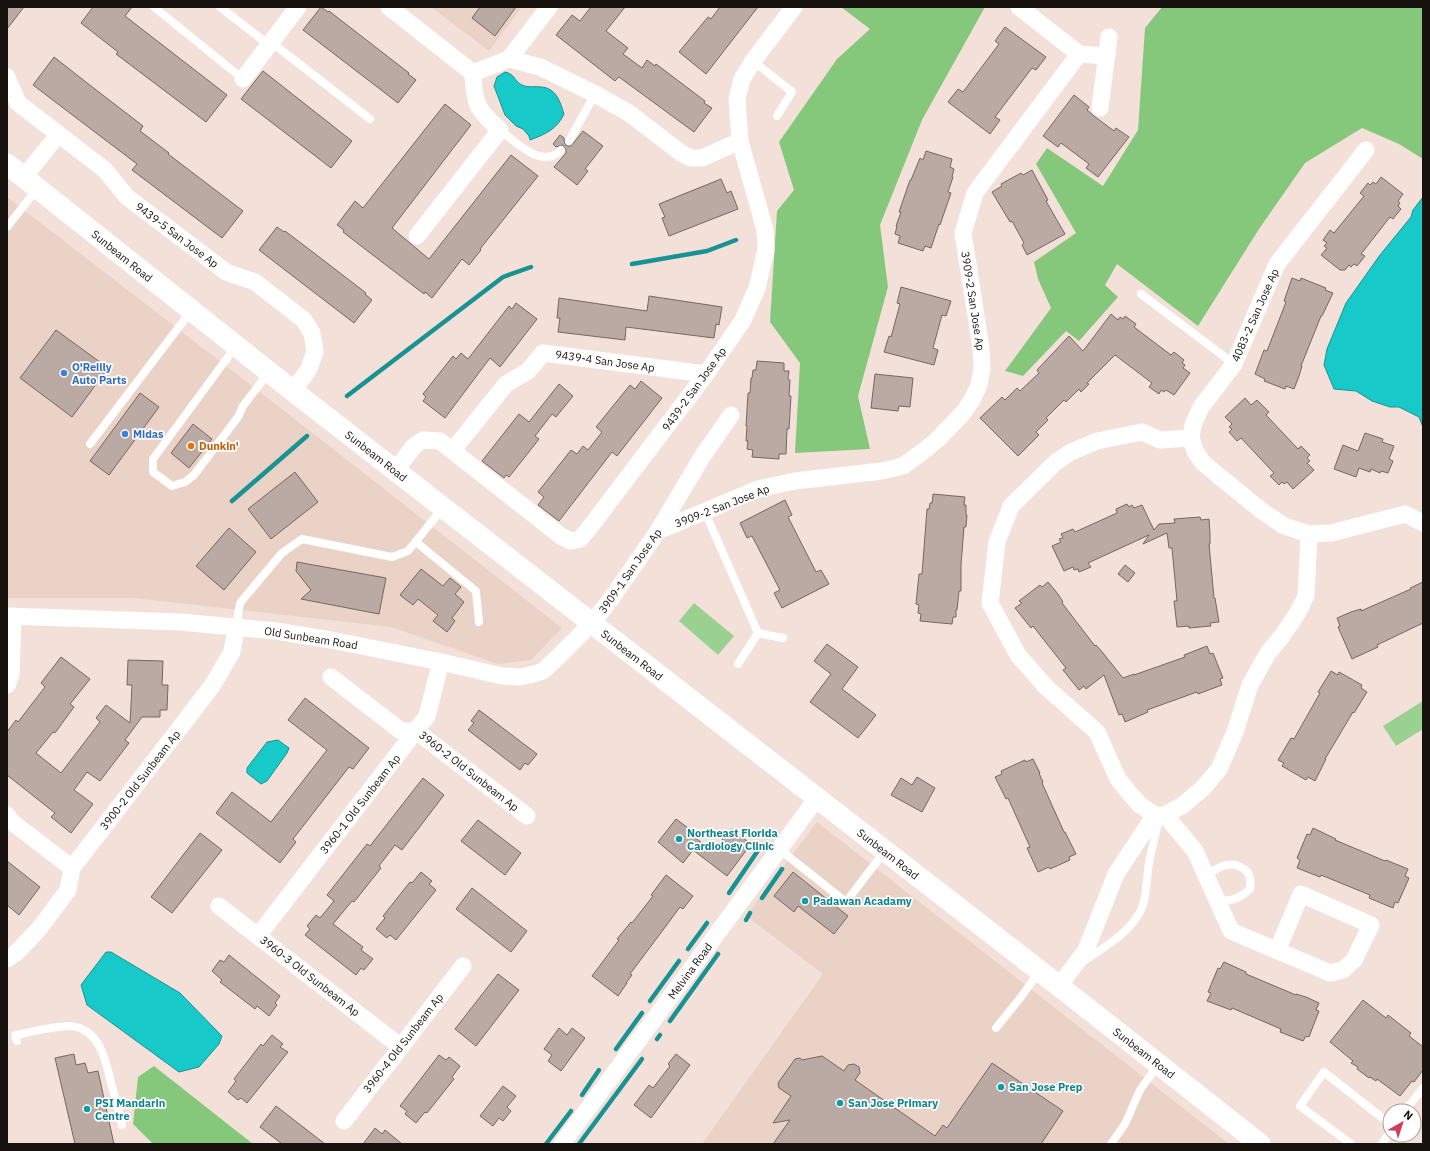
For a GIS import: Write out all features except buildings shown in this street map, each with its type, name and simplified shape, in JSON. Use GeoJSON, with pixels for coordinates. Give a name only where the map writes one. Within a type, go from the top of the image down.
{"type":"FeatureCollection","features":[{"type":"Feature","properties":{"kind":"street"},"geometry":{"type":"LineString","coordinates":[[243,78],[298,7]]}},
{"type":"Feature","properties":{"kind":"street"},"geometry":{"type":"LineString","coordinates":[[389,7],[474,73]]}},
{"type":"Feature","properties":{"kind":"street"},"geometry":{"type":"LineString","coordinates":[[474,73],[509,59],[549,7]]}},
{"type":"Feature","properties":{"kind":"street","name":"9439-2 San Jose Ap"},"geometry":{"type":"LineString","coordinates":[[395,471],[414,446],[423,440],[440,441],[570,542],[580,539],[587,531],[706,374],[743,320],[757,288],[766,250],[765,230],[740,141],[737,99],[742,79],[752,61],[794,7]]}},
{"type":"Feature","properties":{"kind":"street"},"geometry":{"type":"LineString","coordinates":[[1019,7],[1079,54],[1107,56]]}},
{"type":"Feature","properties":{"kind":"street"},"geometry":{"type":"LineString","coordinates":[[1100,108],[1109,37]]}},
{"type":"Feature","properties":{"kind":"street","name":"3909-2 San Jose Ap"},"geometry":{"type":"LineString","coordinates":[[658,531],[758,489],[795,481],[882,471],[903,466],[932,444],[963,413],[972,400],[979,385],[982,369],[981,348],[963,233],[975,193],[1079,54]]}},
{"type":"Feature","properties":{"kind":"street"},"geometry":{"type":"LineString","coordinates":[[509,59],[540,67],[595,94],[629,113],[681,153],[691,158],[702,158],[740,141]]}},
{"type":"Feature","properties":{"kind":"street"},"geometry":{"type":"LineString","coordinates":[[417,236],[500,130],[479,109],[474,93],[474,73]]}},
{"type":"Feature","properties":{"kind":"street","name":"9439-5 San Jose Ap"},"geometry":{"type":"LineString","coordinates":[[7,77],[18,103],[105,170],[127,197],[226,272],[255,282],[304,320],[312,333],[315,352],[309,369],[293,391]]}},
{"type":"Feature","properties":{"kind":"street"},"geometry":{"type":"LineString","coordinates":[[31,183],[58,135]]}},
{"type":"Feature","properties":{"kind":"street","name":"4083-2 San Jose Ap"},"geometry":{"type":"LineString","coordinates":[[1191,438],[1193,424],[1201,407],[1234,364],[1277,264],[1366,150]]}},
{"type":"Feature","properties":{"kind":"street","name":"Sunbeam Road"},"geometry":{"type":"LineString","coordinates":[[7,164],[395,471],[1040,971],[1064,979],[1158,1064],[1260,1144]]}},
{"type":"Feature","properties":{"kind":"street","name":"9439-4 San Jose Ap"},"geometry":{"type":"LineString","coordinates":[[453,450],[506,384],[528,371],[543,353],[706,374]]}},
{"type":"Feature","properties":{"kind":"street","name":"3909-1 San Jose Ap"},"geometry":{"type":"LineString","coordinates":[[591,624],[611,599],[658,531],[702,457],[731,415]]}},
{"type":"Feature","properties":{"kind":"street"},"geometry":{"type":"LineString","coordinates":[[1277,951],[1301,894],[1371,925],[1354,960],[1343,970],[1330,973],[1277,951],[1231,931],[1195,851],[1160,815],[1140,805],[1130,794],[1118,779],[1097,732],[1046,687],[1018,655],[990,603],[997,542],[1011,506],[1056,462],[1071,452],[1097,441],[1142,432],[1160,440],[1191,438],[1195,451],[1203,463],[1284,526],[1309,534],[1331,533],[1405,514],[1423,523]]}},
{"type":"Feature","properties":{"kind":"street"},"geometry":{"type":"LineString","coordinates":[[1064,979],[1086,950],[1116,874],[1160,815],[1183,805],[1203,788],[1219,768],[1235,732],[1250,685],[1268,653],[1297,614],[1306,596],[1309,534]]}},
{"type":"Feature","properties":{"kind":"street"},"geometry":{"type":"LineString","coordinates":[[7,685],[11,675],[10,616]]}},
{"type":"Feature","properties":{"kind":"street","name":"Old Sunbeam Road"},"geometry":{"type":"LineString","coordinates":[[10,616],[181,622],[276,631],[331,640],[502,676],[520,677],[534,674],[543,670],[591,624]]}},
{"type":"Feature","properties":{"kind":"street","name":"3900-2 Old Sunbeam Ap"},"geometry":{"type":"LineString","coordinates":[[7,959],[16,953],[39,929],[68,890],[72,868],[212,686],[232,652],[236,628]]}},
{"type":"Feature","properties":{"kind":"street","name":"3960-1 Old Sunbeam Ap"},"geometry":{"type":"LineString","coordinates":[[258,936],[427,716],[441,662]]}},
{"type":"Feature","properties":{"kind":"street","name":"3960-2 Old Sunbeam Ap"},"geometry":{"type":"LineString","coordinates":[[331,677],[401,731],[416,731],[527,816]]}},
{"type":"Feature","properties":{"kind":"street","name":"Melvina Road"},"geometry":{"type":"LineString","coordinates":[[562,1144],[817,798]]}},
{"type":"Feature","properties":{"kind":"street"},"geometry":{"type":"LineString","coordinates":[[7,816],[12,822],[72,868]]}},
{"type":"Feature","properties":{"kind":"street","name":"3960-3 Old Sunbeam Ap"},"geometry":{"type":"LineString","coordinates":[[219,906],[401,1047]]}},
{"type":"Feature","properties":{"kind":"street","name":"3960-4 Old Sunbeam Ap"},"geometry":{"type":"LineString","coordinates":[[344,1121],[463,966]]}},
{"type":"Feature","properties":{"kind":"lane"},"geometry":{"type":"LineString","coordinates":[[154,7],[243,78]]}},
{"type":"Feature","properties":{"kind":"lane"},"geometry":{"type":"LineString","coordinates":[[220,7],[370,118]]}},
{"type":"Feature","properties":{"kind":"lane"},"geometry":{"type":"LineString","coordinates":[[752,61],[792,92],[777,116]]}},
{"type":"Feature","properties":{"kind":"lane"},"geometry":{"type":"LineString","coordinates":[[569,141],[595,94]]}},
{"type":"Feature","properties":{"kind":"lane"},"geometry":{"type":"LineString","coordinates":[[500,130],[529,152],[538,156],[548,157],[557,154],[561,150]]}},
{"type":"Feature","properties":{"kind":"lane"},"geometry":{"type":"LineString","coordinates":[[7,227],[31,183]]}},
{"type":"Feature","properties":{"kind":"lane"},"geometry":{"type":"LineString","coordinates":[[1141,294],[1234,364]]}},
{"type":"Feature","properties":{"kind":"lane"},"geometry":{"type":"LineString","coordinates":[[90,444],[191,311]]}},
{"type":"Feature","properties":{"kind":"lane"},"geometry":{"type":"LineString","coordinates":[[236,346],[153,459],[153,472],[172,486],[185,482],[194,475],[269,372]]}},
{"type":"Feature","properties":{"kind":"lane"},"geometry":{"type":"LineString","coordinates":[[236,628],[240,603],[282,553],[302,540],[392,557],[408,552],[443,508]]}},
{"type":"Feature","properties":{"kind":"lane"},"geometry":{"type":"LineString","coordinates":[[705,512],[758,632]]}},
{"type":"Feature","properties":{"kind":"lane"},"geometry":{"type":"LineString","coordinates":[[416,542],[476,591],[479,622]]}},
{"type":"Feature","properties":{"kind":"lane"},"geometry":{"type":"LineString","coordinates":[[758,632],[783,638]]}},
{"type":"Feature","properties":{"kind":"lane"},"geometry":{"type":"LineString","coordinates":[[738,664],[758,632]]}},
{"type":"Feature","properties":{"kind":"lane"},"geometry":{"type":"LineString","coordinates":[[1064,979],[1120,935],[1133,922],[1141,910],[1147,888],[1149,859],[1160,815]]}},
{"type":"Feature","properties":{"kind":"lane"},"geometry":{"type":"LineString","coordinates":[[779,849],[846,902],[886,851]]}},
{"type":"Feature","properties":{"kind":"lane"},"geometry":{"type":"LineString","coordinates":[[1206,875],[1220,866],[1238,864],[1247,871],[1251,880],[1250,889],[1243,896],[1230,901],[1217,901]]}},
{"type":"Feature","properties":{"kind":"lane"},"geometry":{"type":"LineString","coordinates":[[996,1028],[1040,971]]}},
{"type":"Feature","properties":{"kind":"lane"},"geometry":{"type":"LineString","coordinates":[[17,1041],[15,1035],[65,1026],[78,1028],[91,1035],[96,1041],[106,1062],[122,1125]]}},
{"type":"Feature","properties":{"kind":"lane"},"geometry":{"type":"LineString","coordinates":[[1111,1144],[1125,1124],[1140,1090],[1158,1064]]}},
{"type":"Feature","properties":{"kind":"lane"},"geometry":{"type":"LineString","coordinates":[[1351,1144],[1300,1106],[1324,1072],[1382,1118]]}},
{"type":"Feature","properties":{"kind":"lane"},"geometry":{"type":"LineString","coordinates":[[1411,1103],[1423,1088]]}},
{"type":"Feature","properties":{"kind":"shaded area"},"geometry":{"type":"Polygon","coordinates":[[[431,7],[522,7],[489,51],[431,7]]]}},
{"type":"Feature","properties":{"kind":"shaded area"},"geometry":{"type":"Polygon","coordinates":[[[7,197],[562,628],[531,660],[498,664],[391,627],[133,598],[7,598],[7,197]]]}},
{"type":"Feature","properties":{"kind":"shaded area"},"geometry":{"type":"Polygon","coordinates":[[[817,822],[1229,1144],[702,1144],[823,974],[746,916],[817,822]]]}},
{"type":"Feature","properties":{"kind":"green space"},"geometry":{"type":"Polygon","coordinates":[[[841,7],[985,7],[922,120],[880,225],[888,287],[858,396],[870,449],[795,453],[800,363],[770,322],[777,211],[794,190],[779,142],[837,59],[870,29],[841,7]]]}},
{"type":"Feature","properties":{"kind":"green space"},"geometry":{"type":"Polygon","coordinates":[[[1162,7],[1423,7],[1423,159],[1399,144],[1362,128],[1305,163],[1259,229],[1198,326],[1117,264],[1105,285],[1118,297],[1079,341],[1066,331],[1023,376],[1005,371],[1051,308],[1038,279],[1034,262],[1076,233],[1036,164],[1047,148],[1103,186],[1138,130],[1145,28],[1162,7]]]}},
{"type":"Feature","properties":{"kind":"green space"},"geometry":{"type":"Polygon","coordinates":[[[694,603],[734,636],[718,655],[679,621],[694,603]]]}},
{"type":"Feature","properties":{"kind":"green space"},"geometry":{"type":"Polygon","coordinates":[[[1423,701],[1423,729],[1396,746],[1383,726],[1423,701]]]}},
{"type":"Feature","properties":{"kind":"green space"},"geometry":{"type":"Polygon","coordinates":[[[154,1066],[253,1144],[153,1144],[133,1124],[138,1077],[154,1066]]]}},
{"type":"Feature","properties":{"kind":"water"},"geometry":{"type":"Polygon","coordinates":[[[505,72],[511,74],[517,82],[522,85],[546,88],[554,93],[559,100],[564,114],[558,124],[546,133],[530,140],[529,136],[523,129],[516,126],[505,115],[494,86],[497,77],[505,72]]]}},
{"type":"Feature","properties":{"kind":"water"},"geometry":{"type":"Polygon","coordinates":[[[1423,197],[1423,427],[1419,417],[1399,407],[1390,407],[1372,401],[1356,391],[1334,389],[1324,365],[1327,349],[1346,303],[1380,255],[1411,217],[1413,210],[1423,197]]]}},
{"type":"Feature","properties":{"kind":"water"},"geometry":{"type":"Polygon","coordinates":[[[278,740],[289,748],[267,781],[261,784],[247,773],[247,768],[267,742],[278,740]]]}},
{"type":"Feature","properties":{"kind":"water"},"geometry":{"type":"Polygon","coordinates":[[[106,952],[111,952],[180,993],[222,1036],[219,1044],[199,1067],[179,1072],[87,1005],[81,985],[106,952]]]}},
{"type":"Feature","properties":{"kind":"waterway"},"geometry":{"type":"LineString","coordinates":[[632,264],[707,251],[736,240]]}},
{"type":"Feature","properties":{"kind":"waterway"},"geometry":{"type":"LineString","coordinates":[[347,396],[503,277],[531,267]]}},
{"type":"Feature","properties":{"kind":"waterway"},"geometry":{"type":"LineString","coordinates":[[232,501],[307,436]]}},
{"type":"Feature","properties":{"kind":"waterway"},"geometry":{"type":"LineString","coordinates":[[729,893],[759,849]]}},
{"type":"Feature","properties":{"kind":"waterway"},"geometry":{"type":"LineString","coordinates":[[762,898],[782,869]]}},
{"type":"Feature","properties":{"kind":"waterway"},"geometry":{"type":"LineString","coordinates":[[746,920],[750,913]]}},
{"type":"Feature","properties":{"kind":"waterway"},"geometry":{"type":"LineString","coordinates":[[688,949],[707,923]]}},
{"type":"Feature","properties":{"kind":"waterway"},"geometry":{"type":"LineString","coordinates":[[670,1021],[718,954]]}},
{"type":"Feature","properties":{"kind":"waterway"},"geometry":{"type":"LineString","coordinates":[[650,1001],[679,961]]}},
{"type":"Feature","properties":{"kind":"waterway"},"geometry":{"type":"LineString","coordinates":[[616,1049],[642,1013]]}},
{"type":"Feature","properties":{"kind":"waterway"},"geometry":{"type":"LineString","coordinates":[[657,1039],[660,1035]]}},
{"type":"Feature","properties":{"kind":"waterway"},"geometry":{"type":"LineString","coordinates":[[579,1144],[642,1059]]}},
{"type":"Feature","properties":{"kind":"waterway"},"geometry":{"type":"LineString","coordinates":[[582,1095],[599,1070]]}},
{"type":"Feature","properties":{"kind":"waterway"},"geometry":{"type":"LineString","coordinates":[[546,1144],[571,1111]]}},
{"type":"Feature","properties":{"kind":"place","name":"O'Reilly Auto Parts"},"geometry":{"type":"Point","coordinates":[64,373]}},
{"type":"Feature","properties":{"kind":"place","name":"Midas"},"geometry":{"type":"Point","coordinates":[125,434]}},
{"type":"Feature","properties":{"kind":"place","name":"Dunkin'"},"geometry":{"type":"Point","coordinates":[191,446]}},
{"type":"Feature","properties":{"kind":"place","name":"Northeast Florida Cardiology Clinic"},"geometry":{"type":"Point","coordinates":[679,839]}},
{"type":"Feature","properties":{"kind":"place","name":"Padawan Acadamy"},"geometry":{"type":"Point","coordinates":[805,901]}},
{"type":"Feature","properties":{"kind":"place","name":"San Jose Prep"},"geometry":{"type":"Point","coordinates":[1001,1087]}},
{"type":"Feature","properties":{"kind":"place","name":"San Jose Primary"},"geometry":{"type":"Point","coordinates":[840,1103]}},
{"type":"Feature","properties":{"kind":"place","name":"PSI Mandarin Centre"},"geometry":{"type":"Point","coordinates":[87,1109]}}]}
